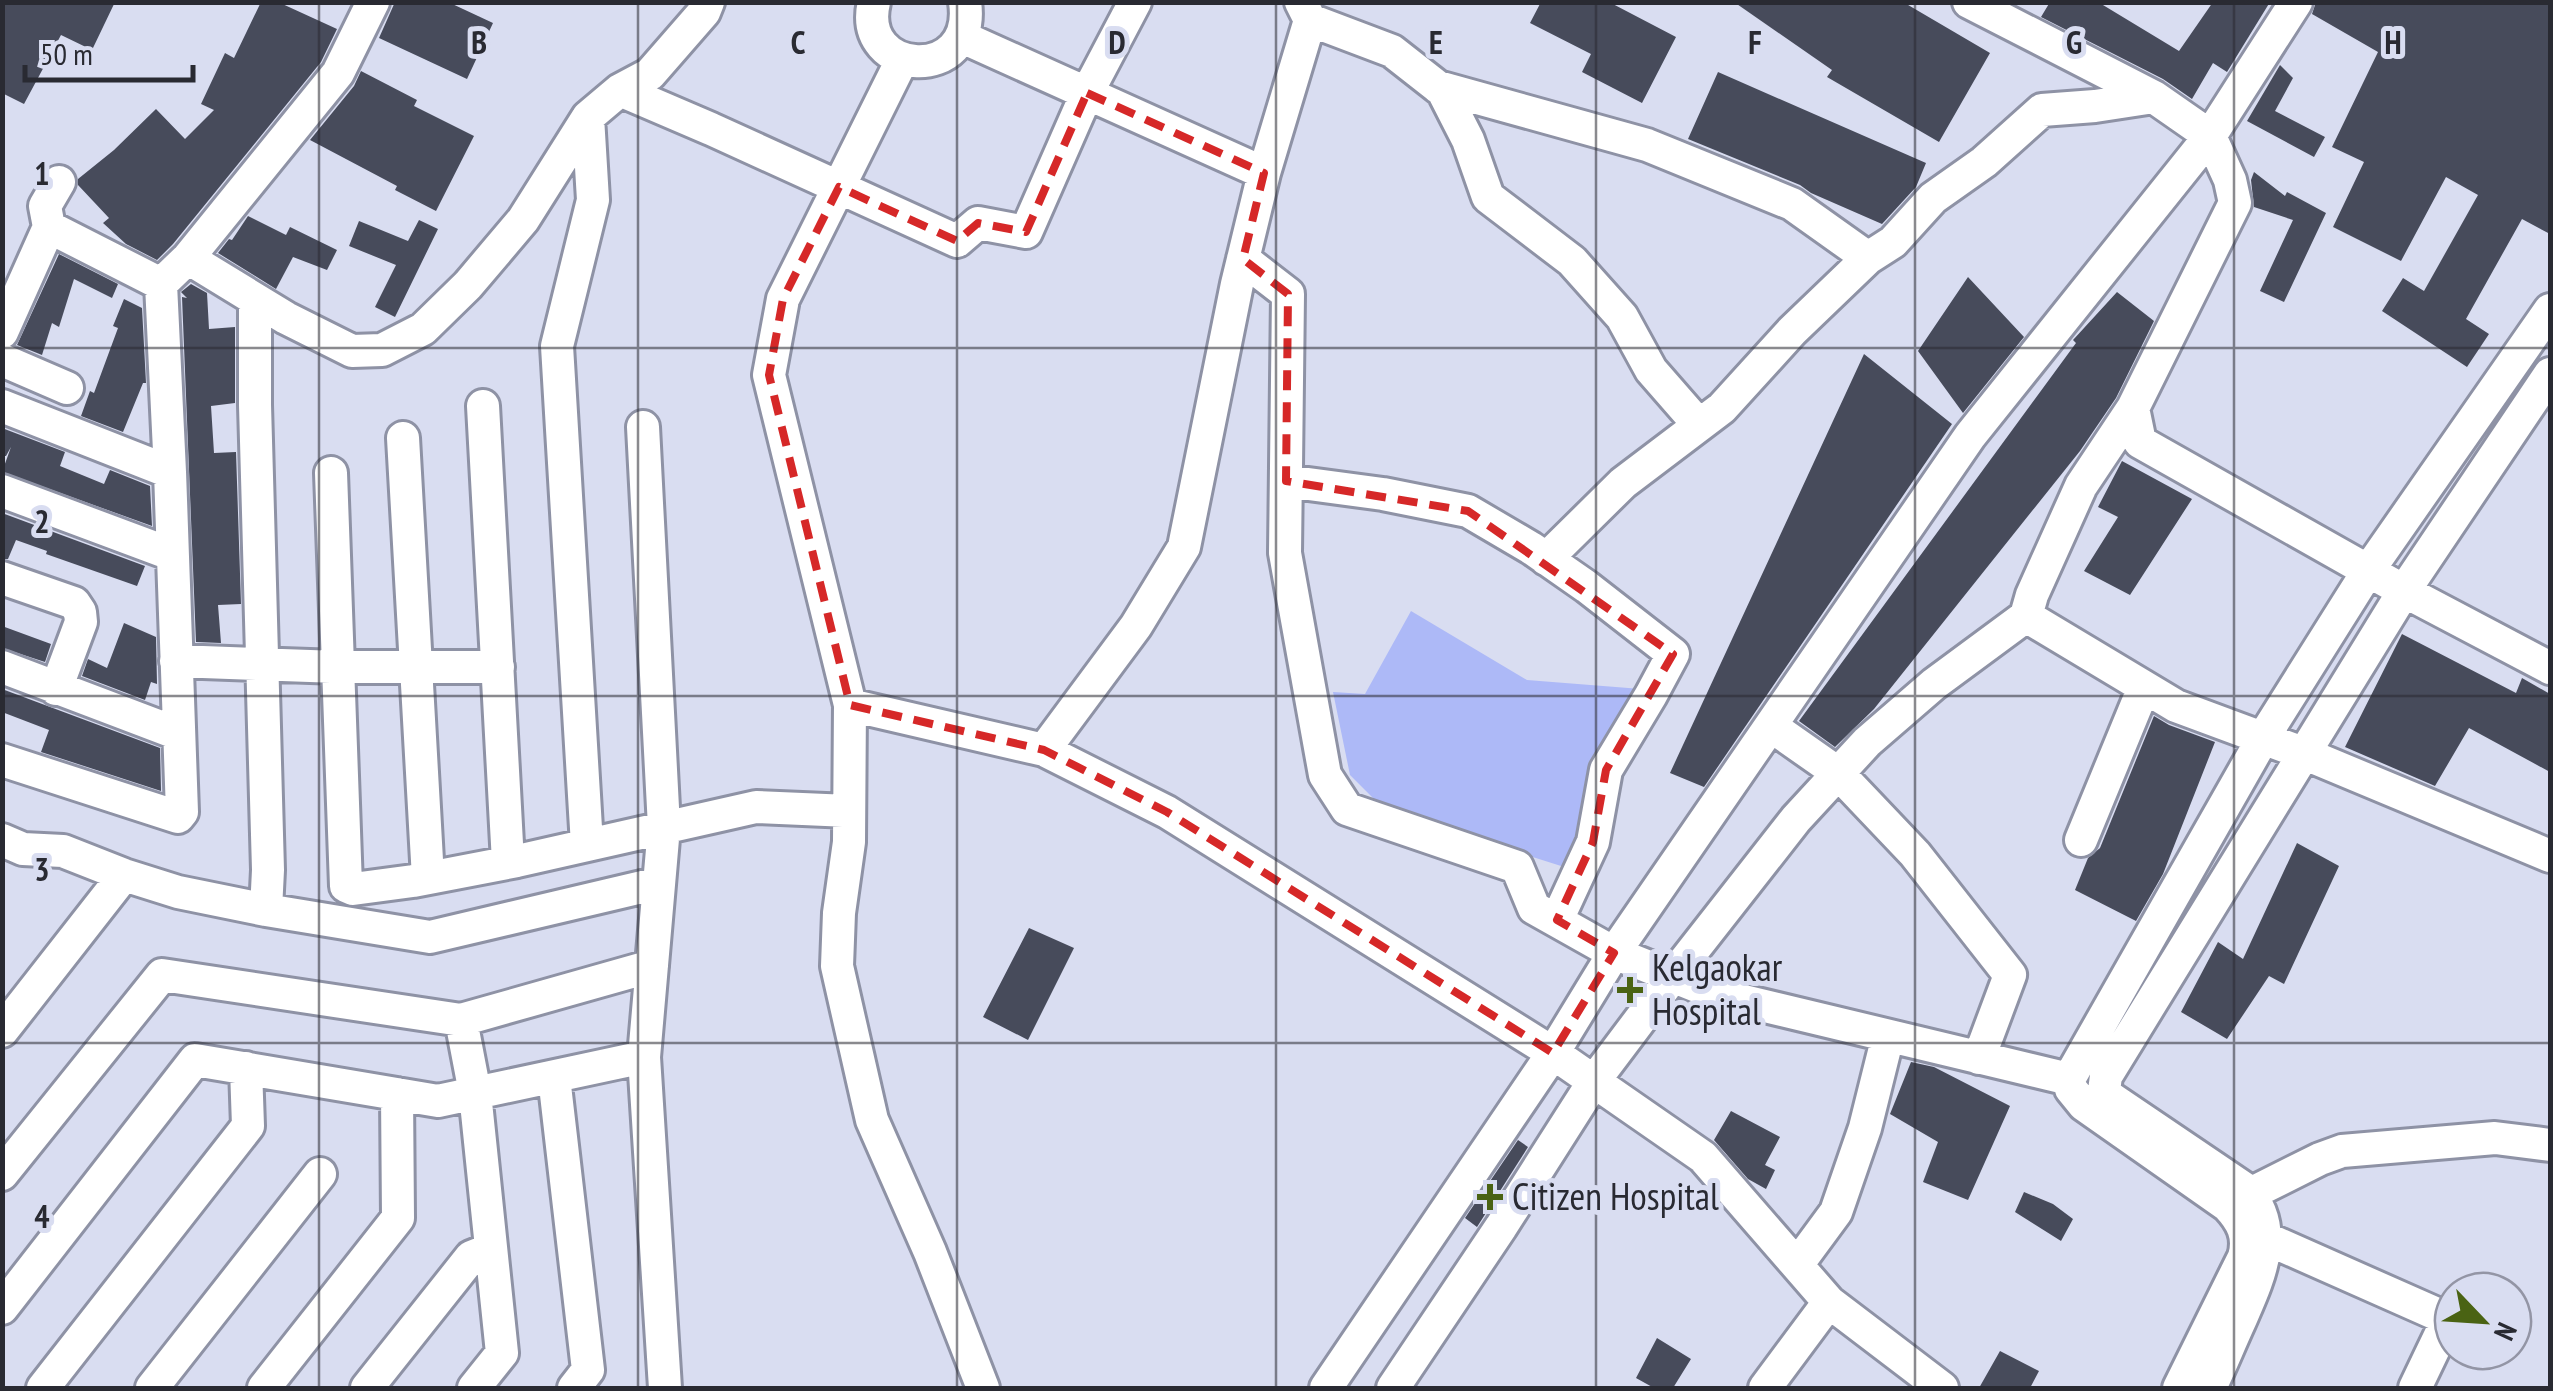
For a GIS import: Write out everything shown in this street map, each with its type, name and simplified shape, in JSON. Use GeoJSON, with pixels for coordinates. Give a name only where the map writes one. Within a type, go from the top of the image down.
{"type":"FeatureCollection","features":[{"type":"Feature","properties":{"kind":"street"},"geometry":{"type":"LineString","coordinates":[[188,258],[286,318],[352,351],[382,350],[423,329],[468,284],[523,220],[588,117],[620,90],[650,74],[704,12],[708,2]]}},
{"type":"Feature","properties":{"kind":"street"},"geometry":{"type":"LineString","coordinates":[[874,2],[871,14],[875,33],[886,50],[902,60],[919,63],[936,60],[962,36],[967,21],[965,2]]}},
{"type":"Feature","properties":{"kind":"street"},"geometry":{"type":"LineString","coordinates":[[620,90],[957,241],[978,224],[1026,232],[1086,93],[1135,2]]}},
{"type":"Feature","properties":{"kind":"street"},"geometry":{"type":"LineString","coordinates":[[1407,1383],[1594,1082],[1796,819],[1866,742],[1934,684],[2026,616],[2081,486],[2133,408],[2235,202],[2230,180],[2210,136],[2154,97],[1968,2]]}},
{"type":"Feature","properties":{"kind":"street"},"geometry":{"type":"LineString","coordinates":[[1326,1388],[1553,1053],[1614,953],[1970,436],[2210,136],[2296,2]]}},
{"type":"Feature","properties":{"kind":"street"},"geometry":{"type":"LineString","coordinates":[[2,760],[178,817],[182,812],[161,284],[188,258],[338,73],[361,8]]}},
{"type":"Feature","properties":{"kind":"street"},"geometry":{"type":"LineString","coordinates":[[1044,750],[1136,626],[1184,547],[1242,260],[1306,11],[1392,51],[1443,92],[1468,140],[1488,198],[1572,261],[1622,318],[1650,370],[1699,425]]}},
{"type":"Feature","properties":{"kind":"street"},"geometry":{"type":"LineString","coordinates":[[962,36],[1264,173]]}},
{"type":"Feature","properties":{"kind":"street"},"geometry":{"type":"LineString","coordinates":[[902,60],[783,299],[770,375],[850,705],[849,842],[839,912],[837,966],[872,1120],[930,1252],[983,1388]]}},
{"type":"Feature","properties":{"kind":"street"},"geometry":{"type":"LineString","coordinates":[[1438,87],[1647,145],[1792,204],[1868,258]]}},
{"type":"Feature","properties":{"kind":"street"},"geometry":{"type":"LineString","coordinates":[[1546,559],[1623,483],[1722,408],[1792,331],[1868,258],[1892,242],[1933,198],[1984,162],[2042,110],[2154,97]]}},
{"type":"Feature","properties":{"kind":"street"},"geometry":{"type":"LineString","coordinates":[[587,845],[557,346],[593,200],[588,117]]}},
{"type":"Feature","properties":{"kind":"street"},"geometry":{"type":"LineString","coordinates":[[2,332],[49,227],[46,206],[59,182]]}},
{"type":"Feature","properties":{"kind":"street"},"geometry":{"type":"LineString","coordinates":[[49,227],[161,284]]}},
{"type":"Feature","properties":{"kind":"street"},"geometry":{"type":"LineString","coordinates":[[1242,260],[1288,294],[1285,553],[1325,775],[1346,809],[1516,868],[1534,908],[1614,953],[1719,995],[2069,1079]]}},
{"type":"Feature","properties":{"kind":"street"},"geometry":{"type":"LineString","coordinates":[[255,299],[266,910]]}},
{"type":"Feature","properties":{"kind":"street"},"geometry":{"type":"LineString","coordinates":[[2179,1388],[2244,1257],[2247,1246],[2243,1226],[2228,1206],[2084,1105],[2071,1089],[2069,1079],[2263,738],[2368,571],[2550,310]]}},
{"type":"Feature","properties":{"kind":"street"},"geometry":{"type":"LineString","coordinates":[[2,360],[67,388]]}},
{"type":"Feature","properties":{"kind":"street"},"geometry":{"type":"LineString","coordinates":[[2216,1386],[2260,1274],[2266,1238],[2260,1212],[2245,1189],[2109,1097],[2104,1083],[2109,1068],[2404,591],[2550,374]]}},
{"type":"Feature","properties":{"kind":"street"},"geometry":{"type":"LineString","coordinates":[[2,406],[170,472]]}},
{"type":"Feature","properties":{"kind":"street"},"geometry":{"type":"LineString","coordinates":[[484,406],[508,862]]}},
{"type":"Feature","properties":{"kind":"street"},"geometry":{"type":"LineString","coordinates":[[2133,408],[2140,442],[2404,591],[2550,668]]}},
{"type":"Feature","properties":{"kind":"street"},"geometry":{"type":"LineString","coordinates":[[643,426],[664,828],[644,1057],[665,1388]]}},
{"type":"Feature","properties":{"kind":"street"},"geometry":{"type":"LineString","coordinates":[[404,438],[428,878]]}},
{"type":"Feature","properties":{"kind":"street"},"geometry":{"type":"LineString","coordinates":[[331,473],[346,886],[353,889],[428,878],[756,807],[849,811]]}},
{"type":"Feature","properties":{"kind":"street"},"geometry":{"type":"LineString","coordinates":[[1286,481],[1468,511],[1587,586],[1673,654],[1606,770],[1593,842],[1557,920]]}},
{"type":"Feature","properties":{"kind":"street"},"geometry":{"type":"LineString","coordinates":[[2,491],[172,554]]}},
{"type":"Feature","properties":{"kind":"street"},"geometry":{"type":"LineString","coordinates":[[2,578],[74,603],[80,612],[82,622],[56,689]]}},
{"type":"Feature","properties":{"kind":"street"},"geometry":{"type":"LineString","coordinates":[[2026,616],[2176,706],[2303,753],[2550,856]]}},
{"type":"Feature","properties":{"kind":"street"},"geometry":{"type":"LineString","coordinates":[[176,661],[498,667]]}},
{"type":"Feature","properties":{"kind":"street"},"geometry":{"type":"LineString","coordinates":[[2,667],[178,734]]}},
{"type":"Feature","properties":{"kind":"street"},"geometry":{"type":"LineString","coordinates":[[2081,840],[2144,687]]}},
{"type":"Feature","properties":{"kind":"street"},"geometry":{"type":"LineString","coordinates":[[850,705],[1044,750],[1167,812],[1553,1053],[1703,1157],[1829,1302],[1942,1388]]}},
{"type":"Feature","properties":{"kind":"street"},"geometry":{"type":"LineString","coordinates":[[1770,726],[1838,773],[1915,854],[2010,975],[1979,1058]]}},
{"type":"Feature","properties":{"kind":"street"},"geometry":{"type":"LineString","coordinates":[[2,840],[24,849],[63,851],[178,892],[430,937],[659,883]]}},
{"type":"Feature","properties":{"kind":"street"},"geometry":{"type":"LineString","coordinates":[[2,1031],[124,874]]}},
{"type":"Feature","properties":{"kind":"street"},"geometry":{"type":"LineString","coordinates":[[2,1174],[162,974],[461,1020],[652,966]]}},
{"type":"Feature","properties":{"kind":"street"},"geometry":{"type":"LineString","coordinates":[[461,1020],[476,1093],[502,1353],[474,1388]]}},
{"type":"Feature","properties":{"kind":"street"},"geometry":{"type":"LineString","coordinates":[[1797,1265],[1836,1212],[1865,1128],[1888,1036]]}},
{"type":"Feature","properties":{"kind":"street"},"geometry":{"type":"LineString","coordinates":[[2,1308],[194,1060],[438,1101],[644,1057]]}},
{"type":"Feature","properties":{"kind":"street"},"geometry":{"type":"LineString","coordinates":[[43,1388],[248,1126],[246,1068]]}},
{"type":"Feature","properties":{"kind":"street"},"geometry":{"type":"LineString","coordinates":[[554,1077],[588,1370],[574,1388]]}},
{"type":"Feature","properties":{"kind":"street"},"geometry":{"type":"LineString","coordinates":[[264,1388],[398,1218],[397,1094]]}},
{"type":"Feature","properties":{"kind":"street"},"geometry":{"type":"LineString","coordinates":[[2250,1194],[2342,1151],[2495,1138],[2550,1145]]}},
{"type":"Feature","properties":{"kind":"street"},"geometry":{"type":"LineString","coordinates":[[152,1388],[320,1174]]}},
{"type":"Feature","properties":{"kind":"street"},"geometry":{"type":"LineString","coordinates":[[2266,1238],[2448,1319],[2416,1388]]}},
{"type":"Feature","properties":{"kind":"street"},"geometry":{"type":"LineString","coordinates":[[367,1388],[471,1257],[491,1249]]}},
{"type":"Feature","properties":{"kind":"street"},"geometry":{"type":"LineString","coordinates":[[1765,1388],[1829,1302]]}},
{"type":"Feature","properties":{"kind":"highlighted area"},"geometry":{"type":"Polygon","coordinates":[[[1087,93],[1264,173],[1243,259],[1288,294],[1286,481],[1468,511],[1673,654],[1606,770],[1593,842],[1557,920],[1614,953],[1553,1053],[1167,812],[1044,750],[850,705],[769,375],[783,299],[839,187],[957,241],[978,223],[1026,232],[1087,93]]]}},
{"type":"Feature","properties":{"kind":"shaded area"},"geometry":{"type":"Polygon","coordinates":[[[1411,611],[1527,680],[1641,689],[1580,872],[1385,810],[1350,775],[1333,692],[1365,694],[1411,611]]]}},
{"type":"Feature","properties":{"kind":"building"},"geometry":{"type":"Polygon","coordinates":[[[2,2],[115,2],[92,50],[61,35],[24,104],[2,93],[2,2]]]}},
{"type":"Feature","properties":{"kind":"building"},"geometry":{"type":"Polygon","coordinates":[[[261,2],[278,2],[337,29],[321,62],[157,260],[126,244],[103,223],[109,218],[78,185],[78,179],[156,109],[185,139],[214,110],[201,104],[225,53],[234,58],[261,2]]]}},
{"type":"Feature","properties":{"kind":"building"},"geometry":{"type":"Polygon","coordinates":[[[395,2],[448,2],[493,23],[467,79],[379,38],[395,2]]]}},
{"type":"Feature","properties":{"kind":"building"},"geometry":{"type":"Polygon","coordinates":[[[1541,2],[1609,2],[1676,37],[1642,103],[1582,72],[1591,54],[1530,23],[1541,2]]]}},
{"type":"Feature","properties":{"kind":"building"},"geometry":{"type":"Polygon","coordinates":[[[1734,2],[1903,2],[1990,53],[1939,142],[1827,77],[1832,70],[1734,2]]]}},
{"type":"Feature","properties":{"kind":"building"},"geometry":{"type":"Polygon","coordinates":[[[2050,2],[2098,2],[2179,51],[2213,2],[2270,2],[2227,72],[2213,63],[2192,99],[2163,79],[2041,17],[2050,2]]]}},
{"type":"Feature","properties":{"kind":"building"},"geometry":{"type":"Polygon","coordinates":[[[2316,2],[2550,2],[2550,234],[2522,219],[2466,319],[2489,334],[2467,367],[2382,311],[2403,278],[2424,291],[2478,195],[2446,177],[2401,261],[2333,227],[2364,162],[2332,147],[2378,52],[2312,14],[2316,2]]]}},
{"type":"Feature","properties":{"kind":"building"},"geometry":{"type":"Polygon","coordinates":[[[2280,65],[2293,78],[2275,111],[2325,137],[2314,157],[2247,121],[2280,65]]]}},
{"type":"Feature","properties":{"kind":"building"},"geometry":{"type":"Polygon","coordinates":[[[361,71],[417,100],[414,106],[474,136],[436,211],[310,140],[354,86],[361,71]]]}},
{"type":"Feature","properties":{"kind":"building"},"geometry":{"type":"Polygon","coordinates":[[[1718,72],[1926,163],[1916,187],[1882,224],[1688,139],[1718,72]]]}},
{"type":"Feature","properties":{"kind":"building"},"geometry":{"type":"Polygon","coordinates":[[[2254,172],[2285,196],[2287,192],[2326,213],[2284,302],[2260,291],[2293,220],[2254,207],[2254,172]]]}},
{"type":"Feature","properties":{"kind":"building"},"geometry":{"type":"Polygon","coordinates":[[[248,216],[286,235],[290,227],[337,250],[327,270],[293,257],[276,289],[218,253],[248,216]]]}},
{"type":"Feature","properties":{"kind":"building"},"geometry":{"type":"Polygon","coordinates":[[[419,220],[438,229],[395,317],[375,307],[396,265],[349,246],[359,221],[408,241],[419,220]]]}},
{"type":"Feature","properties":{"kind":"building"},"geometry":{"type":"Polygon","coordinates":[[[59,254],[118,284],[112,298],[74,279],[59,327],[52,323],[42,355],[17,345],[59,254]]]}},
{"type":"Feature","properties":{"kind":"building"},"geometry":{"type":"Polygon","coordinates":[[[1968,277],[2024,337],[1963,413],[1918,351],[1968,277]]]}},
{"type":"Feature","properties":{"kind":"building"},"geometry":{"type":"Polygon","coordinates":[[[191,284],[207,293],[209,329],[235,327],[235,403],[211,406],[214,453],[236,452],[241,604],[218,605],[221,643],[196,642],[182,297],[187,298],[181,292],[191,284]]]}},
{"type":"Feature","properties":{"kind":"building"},"geometry":{"type":"Polygon","coordinates":[[[2117,292],[2154,321],[2116,398],[2080,451],[1874,709],[1835,747],[1799,721],[2076,343],[2073,340],[2117,292]]]}},
{"type":"Feature","properties":{"kind":"building"},"geometry":{"type":"Polygon","coordinates":[[[124,299],[142,308],[146,383],[123,432],[81,416],[90,391],[94,393],[118,328],[113,326],[124,299]]]}},
{"type":"Feature","properties":{"kind":"building"},"geometry":{"type":"Polygon","coordinates":[[[1864,354],[1952,424],[1704,787],[1670,773],[1864,354]]]}},
{"type":"Feature","properties":{"kind":"building"},"geometry":{"type":"Polygon","coordinates":[[[2,428],[65,452],[60,466],[104,484],[110,470],[150,486],[152,526],[2,472],[11,447],[2,456],[2,428]]]}},
{"type":"Feature","properties":{"kind":"building"},"geometry":{"type":"Polygon","coordinates":[[[2122,461],[2192,499],[2130,595],[2084,571],[2118,517],[2098,507],[2122,461]]]}},
{"type":"Feature","properties":{"kind":"building"},"geometry":{"type":"Polygon","coordinates":[[[2,513],[145,566],[137,586],[16,540],[8,559],[2,559],[2,513]]]}},
{"type":"Feature","properties":{"kind":"building"},"geometry":{"type":"Polygon","coordinates":[[[124,623],[156,637],[157,684],[151,682],[145,700],[82,676],[88,659],[107,668],[124,623]]]}},
{"type":"Feature","properties":{"kind":"building"},"geometry":{"type":"Polygon","coordinates":[[[2,626],[51,644],[45,662],[2,648],[2,626]]]}},
{"type":"Feature","properties":{"kind":"building"},"geometry":{"type":"Polygon","coordinates":[[[2402,634],[2516,693],[2522,678],[2550,694],[2550,772],[2469,728],[2435,786],[2345,747],[2402,634]]]}},
{"type":"Feature","properties":{"kind":"building"},"geometry":{"type":"Polygon","coordinates":[[[2,689],[160,748],[161,791],[41,752],[49,730],[2,712],[2,689]]]}},
{"type":"Feature","properties":{"kind":"building"},"geometry":{"type":"Polygon","coordinates":[[[2154,716],[2215,742],[2163,874],[2136,921],[2075,890],[2088,858],[2100,848],[2154,716]]]}},
{"type":"Feature","properties":{"kind":"building"},"geometry":{"type":"Polygon","coordinates":[[[2297,843],[2339,866],[2284,984],[2269,976],[2227,1039],[2181,1012],[2218,942],[2243,959],[2297,843]]]}},
{"type":"Feature","properties":{"kind":"building"},"geometry":{"type":"Polygon","coordinates":[[[1029,928],[1074,948],[1028,1040],[983,1017],[1029,928]]]}},
{"type":"Feature","properties":{"kind":"building"},"geometry":{"type":"Polygon","coordinates":[[[1911,1062],[1934,1067],[2010,1106],[1968,1200],[1923,1182],[1938,1142],[1890,1114],[1911,1062]]]}},
{"type":"Feature","properties":{"kind":"building"},"geometry":{"type":"Polygon","coordinates":[[[1731,1111],[1780,1137],[1765,1165],[1775,1170],[1766,1189],[1748,1179],[1714,1140],[1731,1111]]]}},
{"type":"Feature","properties":{"kind":"building"},"geometry":{"type":"Polygon","coordinates":[[[1518,1140],[1528,1147],[1477,1227],[1465,1218],[1518,1140]]]}},
{"type":"Feature","properties":{"kind":"building"},"geometry":{"type":"Polygon","coordinates":[[[2024,1192],[2053,1204],[2073,1219],[2061,1241],[2015,1212],[2024,1192]]]}},
{"type":"Feature","properties":{"kind":"building"},"geometry":{"type":"Polygon","coordinates":[[[1657,1338],[1691,1359],[1673,1388],[1654,1388],[1636,1378],[1657,1338]]]}},
{"type":"Feature","properties":{"kind":"building"},"geometry":{"type":"Polygon","coordinates":[[[2000,1351],[2039,1371],[2030,1388],[1979,1388],[2000,1351]]]}},
{"type":"Feature","properties":{"kind":"place","name":"Kelgaokar Hospital"},"geometry":{"type":"Point","coordinates":[1630,990]}},
{"type":"Feature","properties":{"kind":"place","name":"Citizen Hospital"},"geometry":{"type":"Point","coordinates":[1490,1197]}}]}
